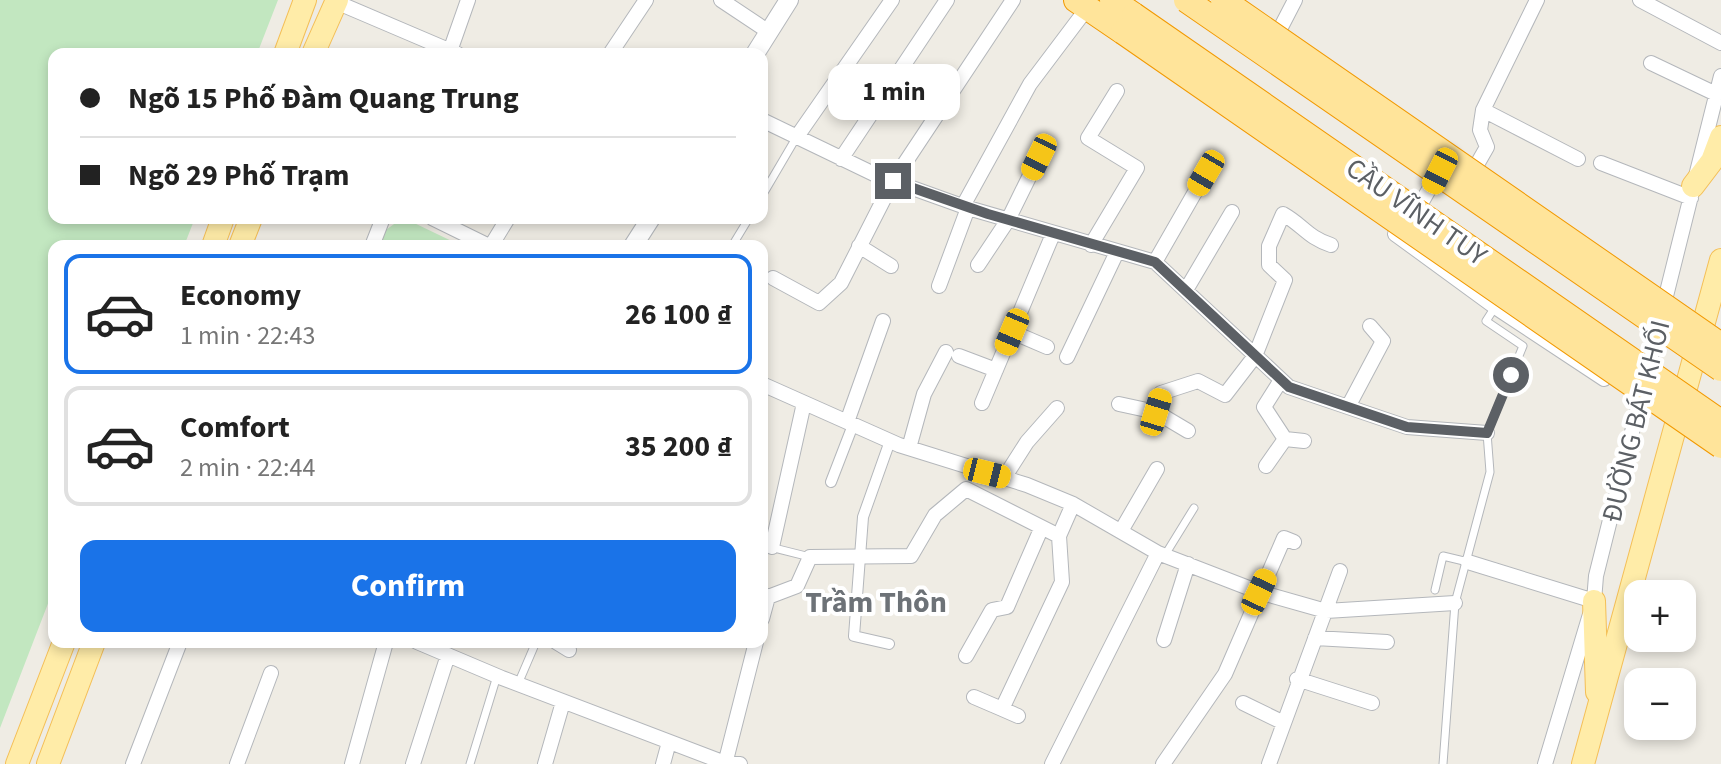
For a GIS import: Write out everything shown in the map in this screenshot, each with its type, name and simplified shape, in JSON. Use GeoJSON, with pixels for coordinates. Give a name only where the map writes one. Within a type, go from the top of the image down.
{"type":"FeatureCollection","features":[{"type":"Feature","properties":{"kind":"highway","name":"CẦU VĨNH TUY"},"geometry":{"type":"LineString","coordinates":[[1112,0],[1721,422]]}},
{"type":"Feature","properties":{"kind":"highway","name":"CẦU VĨNH TUY"},"geometry":{"type":"LineString","coordinates":[[1186,0],[1721,369]]}},
{"type":"Feature","properties":{"kind":"highway"},"geometry":{"type":"LineString","coordinates":[[1223,0],[1721,345]]}},
{"type":"Feature","properties":{"kind":"highway"},"geometry":{"type":"LineString","coordinates":[[1079,8],[1123,32],[1721,446]]}},
{"type":"Feature","properties":{"kind":"main road"},"geometry":{"type":"LineString","coordinates":[[288,46],[305,0]]}},
{"type":"Feature","properties":{"kind":"main road"},"geometry":{"type":"LineString","coordinates":[[288,46],[312,0]]}},
{"type":"Feature","properties":{"kind":"main road"},"geometry":{"type":"LineString","coordinates":[[316,48],[334,1]]}},
{"type":"Feature","properties":{"kind":"main road"},"geometry":{"type":"LineString","coordinates":[[1692,192],[1712,161],[1721,137]]}},
{"type":"Feature","properties":{"kind":"main road"},"geometry":{"type":"LineString","coordinates":[[1583,764],[1721,260]]}},
{"type":"Feature","properties":{"kind":"main road"},"geometry":{"type":"LineString","coordinates":[[1594,601],[1598,716]]}},
{"type":"Feature","properties":{"kind":"main road"},"geometry":{"type":"LineString","coordinates":[[17,764],[62,648]]}},
{"type":"Feature","properties":{"kind":"main road"},"geometry":{"type":"LineString","coordinates":[[48,764],[92,648]]}},
{"type":"Feature","properties":{"kind":"street"},"geometry":{"type":"LineString","coordinates":[[454,48],[468,0]]}},
{"type":"Feature","properties":{"kind":"street"},"geometry":{"type":"LineString","coordinates":[[614,48],[646,0]]}},
{"type":"Feature","properties":{"kind":"street"},"geometry":{"type":"LineString","coordinates":[[721,0],[769,32]]}},
{"type":"Feature","properties":{"kind":"street"},"geometry":{"type":"LineString","coordinates":[[759,48],[789,0]]}},
{"type":"Feature","properties":{"kind":"street"},"geometry":{"type":"LineString","coordinates":[[796,138],[892,0]]}},
{"type":"Feature","properties":{"kind":"street"},"geometry":{"type":"LineString","coordinates":[[841,159],[947,0]]}},
{"type":"Feature","properties":{"kind":"street"},"geometry":{"type":"LineString","coordinates":[[773,278],[821,303],[826,293],[841,283],[893,181],[1013,0]]}},
{"type":"Feature","properties":{"kind":"street"},"geometry":{"type":"LineString","coordinates":[[1060,0],[1079,8],[1495,307],[1642,404]]}},
{"type":"Feature","properties":{"kind":"street"},"geometry":{"type":"LineString","coordinates":[[1240,0],[1450,152],[1666,295]]}},
{"type":"Feature","properties":{"kind":"street"},"geometry":{"type":"LineString","coordinates":[[1280,29],[1295,0]]}},
{"type":"Feature","properties":{"kind":"street"},"geometry":{"type":"LineString","coordinates":[[1475,168],[1487,147],[1480,130],[1483,110],[1537,0]]}},
{"type":"Feature","properties":{"kind":"street"},"geometry":{"type":"LineString","coordinates":[[1640,0],[1721,43]]}},
{"type":"Feature","properties":{"kind":"street"},"geometry":{"type":"LineString","coordinates":[[334,1],[441,48]]}},
{"type":"Feature","properties":{"kind":"street"},"geometry":{"type":"LineString","coordinates":[[939,286],[966,207],[1030,84],[1079,8]]}},
{"type":"Feature","properties":{"kind":"street"},"geometry":{"type":"LineString","coordinates":[[1651,63],[1716,94]]}},
{"type":"Feature","properties":{"kind":"street","name":"ĐƯỜNG BÁT KHỐI"},"geometry":{"type":"LineString","coordinates":[[1545,764],[1594,601],[1596,576],[1642,404],[1721,76]]}},
{"type":"Feature","properties":{"kind":"street"},"geometry":{"type":"LineString","coordinates":[[1091,245],[1137,168],[1088,138],[1117,91]]}},
{"type":"Feature","properties":{"kind":"street"},"geometry":{"type":"LineString","coordinates":[[1483,110],[1578,159]]}},
{"type":"Feature","properties":{"kind":"street"},"geometry":{"type":"LineString","coordinates":[[768,123],[893,181],[1116,254],[1155,262],[1289,387],[1407,427],[1487,433]]}},
{"type":"Feature","properties":{"kind":"street"},"geometry":{"type":"LineString","coordinates":[[1400,238],[1450,152]]}},
{"type":"Feature","properties":{"kind":"street"},"geometry":{"type":"LineString","coordinates":[[978,265],[1008,220],[1039,157]]}},
{"type":"Feature","properties":{"kind":"street"},"geometry":{"type":"LineString","coordinates":[[1601,163],[1692,192]]}},
{"type":"Feature","properties":{"kind":"street"},"geometry":{"type":"LineString","coordinates":[[1155,262],[1206,173]]}},
{"type":"Feature","properties":{"kind":"street"},"geometry":{"type":"LineString","coordinates":[[1186,290],[1232,212]]}},
{"type":"Feature","properties":{"kind":"street"},"geometry":{"type":"LineString","coordinates":[[1156,412],[1161,393],[1198,381],[1225,395],[1255,356],[1285,280],[1269,265],[1269,246],[1283,214],[1300,223],[1311,238],[1331,245]]}},
{"type":"Feature","properties":{"kind":"street"},"geometry":{"type":"LineString","coordinates":[[444,224],[478,240]]}},
{"type":"Feature","properties":{"kind":"street"},"geometry":{"type":"LineString","coordinates":[[982,403],[1053,234]]}},
{"type":"Feature","properties":{"kind":"street"},"geometry":{"type":"LineString","coordinates":[[859,246],[891,266]]}},
{"type":"Feature","properties":{"kind":"street"},"geometry":{"type":"LineString","coordinates":[[1067,357],[1116,254]]}},
{"type":"Feature","properties":{"kind":"street"},"geometry":{"type":"LineString","coordinates":[[831,482],[883,321]]}},
{"type":"Feature","properties":{"kind":"street"},"geometry":{"type":"LineString","coordinates":[[1348,407],[1383,341],[1370,326]]}},
{"type":"Feature","properties":{"kind":"street"},"geometry":{"type":"LineString","coordinates":[[1012,332],[1047,347]]}},
{"type":"Feature","properties":{"kind":"street"},"geometry":{"type":"LineString","coordinates":[[909,448],[924,394],[953,354],[996,370]]}},
{"type":"Feature","properties":{"kind":"street"},"geometry":{"type":"LineString","coordinates":[[1281,380],[1264,407],[1285,439]]}},
{"type":"Feature","properties":{"kind":"street"},"geometry":{"type":"LineString","coordinates":[[768,387],[890,441],[1073,504],[1162,554],[1259,592],[1326,611],[1455,603]]}},
{"type":"Feature","properties":{"kind":"street"},"geometry":{"type":"LineString","coordinates":[[768,542],[804,403]]}},
{"type":"Feature","properties":{"kind":"street"},"geometry":{"type":"LineString","coordinates":[[1119,404],[1156,412],[1188,431]]}},
{"type":"Feature","properties":{"kind":"street"},"geometry":{"type":"LineString","coordinates":[[1004,478],[1027,442],[1057,408]]}},
{"type":"Feature","properties":{"kind":"street"},"geometry":{"type":"LineString","coordinates":[[1285,439],[1304,441]]}},
{"type":"Feature","properties":{"kind":"street"},"geometry":{"type":"LineString","coordinates":[[1266,466],[1285,439]]}},
{"type":"Feature","properties":{"kind":"street"},"geometry":{"type":"LineString","coordinates":[[889,644],[854,636],[863,517],[890,441]]}},
{"type":"Feature","properties":{"kind":"street"},"geometry":{"type":"LineString","coordinates":[[1121,531],[1157,469]]}},
{"type":"Feature","properties":{"kind":"street"},"geometry":{"type":"LineString","coordinates":[[768,595],[797,586],[810,557],[911,556],[935,515],[966,489],[1059,536]]}},
{"type":"Feature","properties":{"kind":"street"},"geometry":{"type":"LineString","coordinates":[[1002,709],[1062,582],[1059,536],[1073,504]]}},
{"type":"Feature","properties":{"kind":"street"},"geometry":{"type":"LineString","coordinates":[[966,656],[992,610],[1007,607],[1041,529]]}},
{"type":"Feature","properties":{"kind":"street"},"geometry":{"type":"LineString","coordinates":[[1163,764],[1225,674],[1284,538],[1294,542]]}},
{"type":"Feature","properties":{"kind":"street"},"geometry":{"type":"LineString","coordinates":[[1052,764],[1162,554]]}},
{"type":"Feature","properties":{"kind":"street"},"geometry":{"type":"LineString","coordinates":[[1468,562],[1594,601]]}},
{"type":"Feature","properties":{"kind":"street"},"geometry":{"type":"LineString","coordinates":[[1164,640],[1188,564]]}},
{"type":"Feature","properties":{"kind":"street"},"geometry":{"type":"LineString","coordinates":[[1269,764],[1297,679],[1340,571]]}},
{"type":"Feature","properties":{"kind":"street"},"geometry":{"type":"LineString","coordinates":[[1315,638],[1387,642]]}},
{"type":"Feature","properties":{"kind":"street"},"geometry":{"type":"LineString","coordinates":[[133,764],[178,648]]}},
{"type":"Feature","properties":{"kind":"street"},"geometry":{"type":"LineString","coordinates":[[352,764],[384,648]]}},
{"type":"Feature","properties":{"kind":"street"},"geometry":{"type":"LineString","coordinates":[[431,648],[725,764],[740,764]]}},
{"type":"Feature","properties":{"kind":"street"},"geometry":{"type":"LineString","coordinates":[[725,764],[754,648]]}},
{"type":"Feature","properties":{"kind":"street"},"geometry":{"type":"LineString","coordinates":[[413,764],[448,655]]}},
{"type":"Feature","properties":{"kind":"street"},"geometry":{"type":"LineString","coordinates":[[237,764],[271,673]]}},
{"type":"Feature","properties":{"kind":"street"},"geometry":{"type":"LineString","coordinates":[[1297,679],[1372,703]]}},
{"type":"Feature","properties":{"kind":"street"},"geometry":{"type":"LineString","coordinates":[[974,697],[1018,716]]}},
{"type":"Feature","properties":{"kind":"street"},"geometry":{"type":"LineString","coordinates":[[545,764],[563,702]]}},
{"type":"Feature","properties":{"kind":"street"},"geometry":{"type":"LineString","coordinates":[[1243,703],[1284,723]]}},
{"type":"Feature","properties":{"kind":"street"},"geometry":{"type":"LineString","coordinates":[[663,764],[669,742]]}},
{"type":"Feature","properties":{"kind":"lane"},"geometry":{"type":"LineString","coordinates":[[768,186],[796,138]]}},
{"type":"Feature","properties":{"kind":"lane"},"geometry":{"type":"LineString","coordinates":[[1443,764],[1455,603],[1490,472],[1487,433],[1523,346],[1486,321],[1495,307]]}},
{"type":"Feature","properties":{"kind":"lane"},"geometry":{"type":"LineString","coordinates":[[1162,554],[1194,508]]}},
{"type":"Feature","properties":{"kind":"lane"},"geometry":{"type":"LineString","coordinates":[[768,546],[810,557]]}},
{"type":"Feature","properties":{"kind":"lane"},"geometry":{"type":"LineString","coordinates":[[1435,590],[1443,556],[1468,562]]}},
{"type":"Feature","properties":{"kind":"lane"},"geometry":{"type":"LineString","coordinates":[[518,684],[533,648]]}},
{"type":"Feature","properties":{"kind":"lane"},"geometry":{"type":"LineString","coordinates":[[470,764],[497,676]]}},
{"type":"Feature","properties":{"kind":"green space"},"geometry":{"type":"Polygon","coordinates":[[[0,0],[278,0],[259,48],[48,48],[48,224],[193,224],[186,240],[48,240],[48,604],[0,728],[0,0]]]}},
{"type":"Feature","properties":{"kind":"green space"},"geometry":{"type":"Polygon","coordinates":[[[394,224],[416,224],[450,240],[380,240],[383,232],[394,224]]]}},
{"type":"Feature","properties":{"kind":"district","name":"Trầm Thôn"},"geometry":{"type":"Point","coordinates":[876,602]}},
{"type":"Feature","properties":{"kind":"route"},"geometry":{"type":"LineString","coordinates":[[893,181],[1116,254],[1155,262],[1289,387],[1407,427],[1487,433],[1511,375]]}}]}
